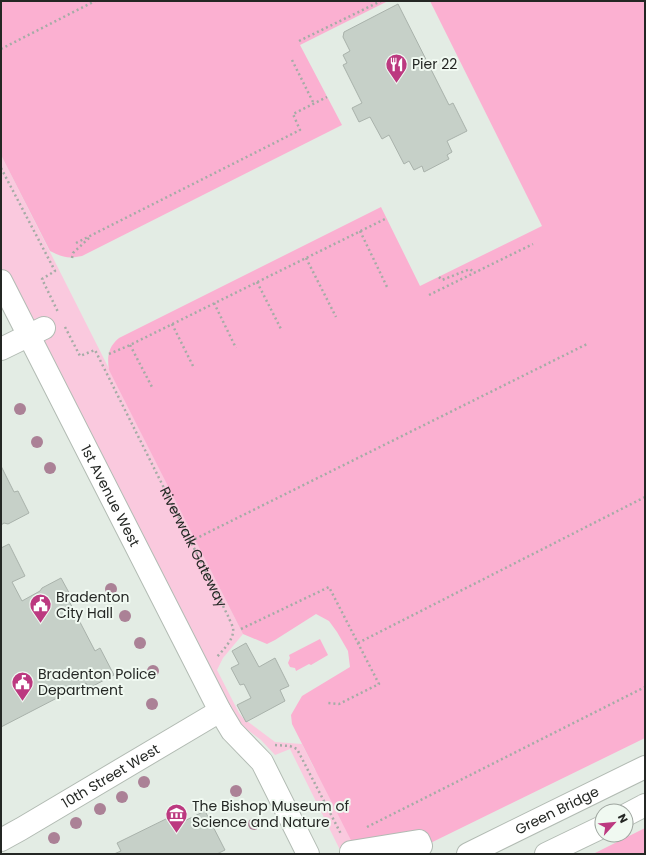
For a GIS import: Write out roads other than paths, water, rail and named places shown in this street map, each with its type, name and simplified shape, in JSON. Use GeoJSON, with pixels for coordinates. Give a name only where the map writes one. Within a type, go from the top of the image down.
{"type":"FeatureCollection","features":[{"type":"Feature","properties":{"kind":"street","name":"1st Avenue West"},"geometry":{"type":"LineString","coordinates":[[1,281],[49,326],[220,711],[232,731],[262,762],[308,854]]}},
{"type":"Feature","properties":{"kind":"street"},"geometry":{"type":"LineString","coordinates":[[1,349],[49,326]]}},
{"type":"Feature","properties":{"kind":"street","name":"10th Street West"},"geometry":{"type":"LineString","coordinates":[[1,840],[28,826],[220,711]]}},
{"type":"Feature","properties":{"kind":"street","name":"Green Bridge"},"geometry":{"type":"LineString","coordinates":[[468,854],[645,768]]}},
{"type":"Feature","properties":{"kind":"street"},"geometry":{"type":"LineString","coordinates":[[634,811],[645,805]]}},
{"type":"Feature","properties":{"kind":"street"},"geometry":{"type":"LineString","coordinates":[[546,854],[594,830]]}},
{"type":"Feature","properties":{"kind":"street"},"geometry":{"type":"LineString","coordinates":[[351,852],[419,841],[421,846]]}},
{"type":"Feature","properties":{"kind":"place","name":"Pier 22"},"geometry":{"type":"Point","coordinates":[396,84]}},
{"type":"Feature","properties":{"kind":"place","name":"Bradenton City Hall"},"geometry":{"type":"Point","coordinates":[41,624]}},
{"type":"Feature","properties":{"kind":"place","name":"Bradenton Police Department"},"geometry":{"type":"Point","coordinates":[23,702]}},
{"type":"Feature","properties":{"kind":"place","name":"The Bishop Museum of Science and Nature"},"geometry":{"type":"Point","coordinates":[176,834]}}]}
